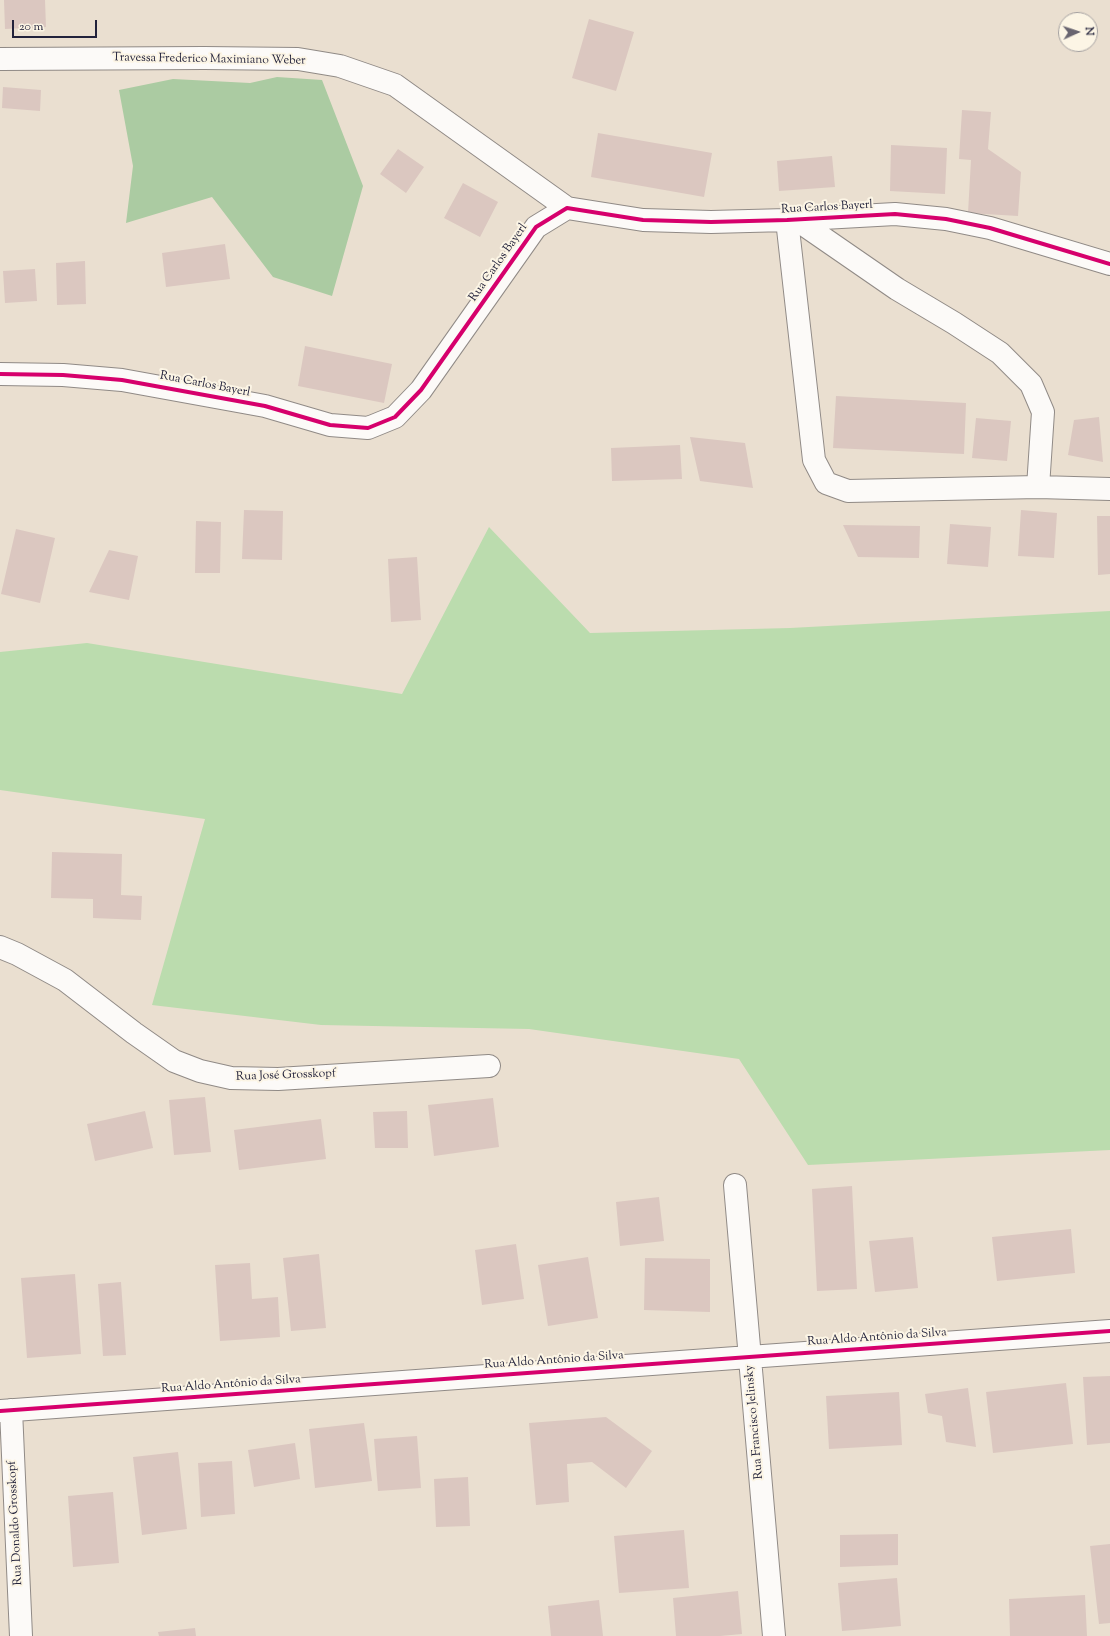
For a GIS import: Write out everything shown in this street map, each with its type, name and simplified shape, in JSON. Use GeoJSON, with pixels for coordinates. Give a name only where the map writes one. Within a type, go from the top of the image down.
{"type":"FeatureCollection","features":[{"type":"Feature","properties":{"kind":"street","name":"Travessa Frederico Maximiano Weber"},"geometry":{"type":"LineString","coordinates":[[0,59],[298,59],[340,66],[395,85],[567,208]]}},
{"type":"Feature","properties":{"kind":"street","name":"Rua Carlos Bayerl"},"geometry":{"type":"LineString","coordinates":[[0,374],[63,375],[122,380],[265,406],[330,425],[368,428],[395,418],[421,390],[536,227],[567,208],[643,220],[712,222],[792,220],[896,214],[946,219],[990,228],[1110,264]]}},
{"type":"Feature","properties":{"kind":"street"},"geometry":{"type":"LineString","coordinates":[[792,220],[814,460],[826,482],[848,491],[1038,487],[1110,489]]}},
{"type":"Feature","properties":{"kind":"street"},"geometry":{"type":"LineString","coordinates":[[792,220],[897,289],[954,323],[1000,353],[1031,384],[1043,412],[1038,487]]}},
{"type":"Feature","properties":{"kind":"street","name":"Rua José Grosskopf"},"geometry":{"type":"LineString","coordinates":[[0,947],[17,954],[65,980],[134,1034],[168,1057],[174,1061],[200,1071],[231,1078],[278,1079],[489,1066]]}},
{"type":"Feature","properties":{"kind":"street","name":"Rua Francisco Jelinsky"},"geometry":{"type":"LineString","coordinates":[[734,1185],[774,1636]]}},
{"type":"Feature","properties":{"kind":"street","name":"Rua Aldo Antônio da Silva"},"geometry":{"type":"LineString","coordinates":[[5,1411],[1110,1331]]}},
{"type":"Feature","properties":{"kind":"street","name":"Rua Donaldo Grosskopf"},"geometry":{"type":"LineString","coordinates":[[5,1411],[21,1636]]}},
{"type":"Feature","properties":{"kind":"green space"},"geometry":{"type":"Polygon","coordinates":[[[277,77],[322,80],[363,186],[332,296],[273,277],[212,197],[126,223],[133,166],[119,90],[173,79],[250,83],[277,77]]]}},
{"type":"Feature","properties":{"kind":"green space"},"geometry":{"type":"Polygon","coordinates":[[[489,527],[590,633],[790,628],[1110,611],[1110,1150],[808,1165],[739,1059],[529,1029],[321,1025],[152,1005],[205,819],[0,790],[0,652],[87,643],[402,694],[489,527]]]}},
{"type":"Feature","properties":{"kind":"building"},"geometry":{"type":"Polygon","coordinates":[[[4,0],[45,0],[46,27],[5,29],[4,0]]]}},
{"type":"Feature","properties":{"kind":"building"},"geometry":{"type":"Polygon","coordinates":[[[589,19],[634,32],[616,91],[572,78],[589,19]]]}},
{"type":"Feature","properties":{"kind":"building"},"geometry":{"type":"Polygon","coordinates":[[[3,87],[41,90],[40,111],[2,108],[3,87]]]}},
{"type":"Feature","properties":{"kind":"building"},"geometry":{"type":"Polygon","coordinates":[[[962,110],[991,112],[988,149],[1021,172],[1018,216],[968,213],[971,160],[959,159],[962,110]]]}},
{"type":"Feature","properties":{"kind":"building"},"geometry":{"type":"Polygon","coordinates":[[[598,133],[712,153],[704,197],[591,177],[598,133]]]}},
{"type":"Feature","properties":{"kind":"building"},"geometry":{"type":"Polygon","coordinates":[[[891,145],[947,148],[945,194],[890,191],[891,145]]]}},
{"type":"Feature","properties":{"kind":"building"},"geometry":{"type":"Polygon","coordinates":[[[398,149],[424,167],[406,193],[380,174],[398,149]]]}},
{"type":"Feature","properties":{"kind":"building"},"geometry":{"type":"Polygon","coordinates":[[[832,156],[835,187],[779,191],[777,161],[832,156]]]}},
{"type":"Feature","properties":{"kind":"building"},"geometry":{"type":"Polygon","coordinates":[[[463,183],[498,202],[480,237],[444,218],[463,183]]]}},
{"type":"Feature","properties":{"kind":"building"},"geometry":{"type":"Polygon","coordinates":[[[225,244],[230,279],[166,287],[162,253],[225,244]]]}},
{"type":"Feature","properties":{"kind":"building"},"geometry":{"type":"Polygon","coordinates":[[[85,261],[86,304],[57,305],[56,263],[85,261]]]}},
{"type":"Feature","properties":{"kind":"building"},"geometry":{"type":"Polygon","coordinates":[[[35,269],[37,301],[5,303],[3,271],[35,269]]]}},
{"type":"Feature","properties":{"kind":"building"},"geometry":{"type":"Polygon","coordinates":[[[305,346],[392,364],[384,403],[298,386],[305,346]]]}},
{"type":"Feature","properties":{"kind":"building"},"geometry":{"type":"Polygon","coordinates":[[[836,396],[966,403],[964,454],[833,448],[836,396]]]}},
{"type":"Feature","properties":{"kind":"building"},"geometry":{"type":"Polygon","coordinates":[[[1099,417],[1103,462],[1068,455],[1074,420],[1099,417]]]}},
{"type":"Feature","properties":{"kind":"building"},"geometry":{"type":"Polygon","coordinates":[[[976,418],[1011,421],[1007,461],[972,458],[976,418]]]}},
{"type":"Feature","properties":{"kind":"building"},"geometry":{"type":"Polygon","coordinates":[[[690,437],[745,443],[753,488],[700,481],[690,437]]]}},
{"type":"Feature","properties":{"kind":"building"},"geometry":{"type":"Polygon","coordinates":[[[680,445],[682,479],[612,481],[611,448],[680,445]]]}},
{"type":"Feature","properties":{"kind":"building"},"geometry":{"type":"Polygon","coordinates":[[[244,510],[283,511],[282,560],[242,559],[244,510]]]}},
{"type":"Feature","properties":{"kind":"building"},"geometry":{"type":"Polygon","coordinates":[[[1021,510],[1057,513],[1054,558],[1018,556],[1021,510]]]}},
{"type":"Feature","properties":{"kind":"building"},"geometry":{"type":"Polygon","coordinates":[[[1097,516],[1110,516],[1110,574],[1098,575],[1097,516]]]}},
{"type":"Feature","properties":{"kind":"building"},"geometry":{"type":"Polygon","coordinates":[[[196,521],[221,522],[220,573],[195,573],[196,521]]]}},
{"type":"Feature","properties":{"kind":"building"},"geometry":{"type":"Polygon","coordinates":[[[950,524],[991,527],[988,567],[947,564],[950,524]]]}},
{"type":"Feature","properties":{"kind":"building"},"geometry":{"type":"Polygon","coordinates":[[[843,525],[920,526],[919,558],[858,557],[843,525]]]}},
{"type":"Feature","properties":{"kind":"building"},"geometry":{"type":"Polygon","coordinates":[[[16,529],[55,538],[40,603],[1,594],[16,529]]]}},
{"type":"Feature","properties":{"kind":"building"},"geometry":{"type":"Polygon","coordinates":[[[109,550],[138,556],[129,600],[89,592],[109,550]]]}},
{"type":"Feature","properties":{"kind":"building"},"geometry":{"type":"Polygon","coordinates":[[[417,557],[421,620],[391,622],[388,559],[417,557]]]}},
{"type":"Feature","properties":{"kind":"building"},"geometry":{"type":"Polygon","coordinates":[[[52,852],[122,854],[121,895],[142,896],[141,920],[93,918],[93,899],[51,898],[52,852]]]}},
{"type":"Feature","properties":{"kind":"building"},"geometry":{"type":"Polygon","coordinates":[[[205,1097],[211,1152],[174,1155],[169,1100],[205,1097]]]}},
{"type":"Feature","properties":{"kind":"building"},"geometry":{"type":"Polygon","coordinates":[[[493,1098],[499,1147],[434,1156],[428,1105],[493,1098]]]}},
{"type":"Feature","properties":{"kind":"building"},"geometry":{"type":"Polygon","coordinates":[[[145,1111],[153,1148],[95,1161],[87,1124],[145,1111]]]}},
{"type":"Feature","properties":{"kind":"building"},"geometry":{"type":"Polygon","coordinates":[[[407,1111],[408,1148],[375,1148],[373,1112],[407,1111]]]}},
{"type":"Feature","properties":{"kind":"building"},"geometry":{"type":"Polygon","coordinates":[[[321,1119],[326,1159],[239,1170],[234,1130],[321,1119]]]}},
{"type":"Feature","properties":{"kind":"building"},"geometry":{"type":"Polygon","coordinates":[[[852,1186],[857,1289],[817,1291],[812,1189],[852,1186]]]}},
{"type":"Feature","properties":{"kind":"building"},"geometry":{"type":"Polygon","coordinates":[[[659,1197],[664,1241],[620,1246],[616,1202],[659,1197]]]}},
{"type":"Feature","properties":{"kind":"building"},"geometry":{"type":"Polygon","coordinates":[[[1071,1229],[1075,1273],[997,1281],[992,1237],[1071,1229]]]}},
{"type":"Feature","properties":{"kind":"building"},"geometry":{"type":"Polygon","coordinates":[[[913,1237],[918,1288],[875,1292],[869,1241],[913,1237]]]}},
{"type":"Feature","properties":{"kind":"building"},"geometry":{"type":"Polygon","coordinates":[[[516,1244],[524,1299],[482,1305],[475,1250],[516,1244]]]}},
{"type":"Feature","properties":{"kind":"building"},"geometry":{"type":"Polygon","coordinates":[[[319,1254],[326,1328],[291,1331],[283,1258],[319,1254]]]}},
{"type":"Feature","properties":{"kind":"building"},"geometry":{"type":"Polygon","coordinates":[[[588,1257],[598,1318],[548,1326],[538,1265],[588,1257]]]}},
{"type":"Feature","properties":{"kind":"building"},"geometry":{"type":"Polygon","coordinates":[[[645,1258],[710,1259],[710,1312],[644,1310],[645,1258]]]}},
{"type":"Feature","properties":{"kind":"building"},"geometry":{"type":"Polygon","coordinates":[[[250,1263],[252,1299],[278,1297],[280,1337],[220,1341],[215,1265],[250,1263]]]}},
{"type":"Feature","properties":{"kind":"building"},"geometry":{"type":"Polygon","coordinates":[[[75,1274],[81,1354],[27,1358],[21,1278],[75,1274]]]}},
{"type":"Feature","properties":{"kind":"building"},"geometry":{"type":"Polygon","coordinates":[[[121,1282],[126,1355],[103,1356],[98,1284],[121,1282]]]}},
{"type":"Feature","properties":{"kind":"building"},"geometry":{"type":"Polygon","coordinates":[[[1110,1376],[1110,1443],[1087,1445],[1083,1377],[1110,1376]]]}},
{"type":"Feature","properties":{"kind":"building"},"geometry":{"type":"Polygon","coordinates":[[[1066,1383],[1073,1444],[993,1453],[986,1392],[1066,1383]]]}},
{"type":"Feature","properties":{"kind":"building"},"geometry":{"type":"Polygon","coordinates":[[[968,1388],[976,1447],[946,1442],[942,1416],[928,1413],[925,1394],[968,1388]]]}},
{"type":"Feature","properties":{"kind":"building"},"geometry":{"type":"Polygon","coordinates":[[[899,1392],[902,1445],[829,1449],[826,1396],[899,1392]]]}},
{"type":"Feature","properties":{"kind":"building"},"geometry":{"type":"Polygon","coordinates":[[[606,1417],[652,1451],[626,1488],[592,1462],[567,1464],[569,1502],[536,1505],[529,1423],[606,1417]]]}},
{"type":"Feature","properties":{"kind":"building"},"geometry":{"type":"Polygon","coordinates":[[[364,1423],[372,1481],[315,1488],[309,1429],[364,1423]]]}},
{"type":"Feature","properties":{"kind":"building"},"geometry":{"type":"Polygon","coordinates":[[[417,1436],[421,1488],[378,1491],[374,1439],[417,1436]]]}},
{"type":"Feature","properties":{"kind":"building"},"geometry":{"type":"Polygon","coordinates":[[[295,1443],[300,1479],[254,1487],[248,1450],[295,1443]]]}},
{"type":"Feature","properties":{"kind":"building"},"geometry":{"type":"Polygon","coordinates":[[[178,1452],[187,1529],[142,1535],[133,1457],[178,1452]]]}},
{"type":"Feature","properties":{"kind":"building"},"geometry":{"type":"Polygon","coordinates":[[[232,1461],[235,1514],[201,1517],[198,1463],[232,1461]]]}},
{"type":"Feature","properties":{"kind":"building"},"geometry":{"type":"Polygon","coordinates":[[[468,1477],[470,1526],[436,1527],[434,1479],[468,1477]]]}},
{"type":"Feature","properties":{"kind":"building"},"geometry":{"type":"Polygon","coordinates":[[[113,1492],[119,1563],[73,1567],[68,1496],[113,1492]]]}},
{"type":"Feature","properties":{"kind":"building"},"geometry":{"type":"Polygon","coordinates":[[[684,1530],[689,1588],[619,1593],[614,1536],[684,1530]]]}},
{"type":"Feature","properties":{"kind":"building"},"geometry":{"type":"Polygon","coordinates":[[[898,1534],[898,1565],[840,1567],[840,1535],[898,1534]]]}},
{"type":"Feature","properties":{"kind":"building"},"geometry":{"type":"Polygon","coordinates":[[[1110,1544],[1110,1623],[1099,1624],[1090,1546],[1110,1544]]]}},
{"type":"Feature","properties":{"kind":"building"},"geometry":{"type":"Polygon","coordinates":[[[897,1578],[901,1626],[842,1631],[838,1583],[897,1578]]]}},
{"type":"Feature","properties":{"kind":"building"},"geometry":{"type":"Polygon","coordinates":[[[738,1591],[742,1634],[720,1636],[676,1636],[673,1598],[738,1591]]]}},
{"type":"Feature","properties":{"kind":"building"},"geometry":{"type":"Polygon","coordinates":[[[1085,1595],[1087,1636],[1010,1636],[1009,1599],[1085,1595]]]}},
{"type":"Feature","properties":{"kind":"building"},"geometry":{"type":"Polygon","coordinates":[[[599,1600],[603,1636],[551,1636],[548,1606],[599,1600]]]}},
{"type":"Feature","properties":{"kind":"building"},"geometry":{"type":"Polygon","coordinates":[[[195,1628],[196,1636],[159,1636],[158,1632],[195,1628]]]}},
{"type":"Feature","properties":{"kind":"cycle path"},"geometry":{"type":"LineString","coordinates":[[0,374],[63,375],[122,380],[265,406],[330,425],[368,428],[395,417],[421,390],[536,227],[567,208],[643,220],[711,222],[787,220],[895,214],[946,219],[990,228],[1110,264]]}},
{"type":"Feature","properties":{"kind":"cycle path"},"geometry":{"type":"LineString","coordinates":[[0,1411],[1110,1331]]}}]}
